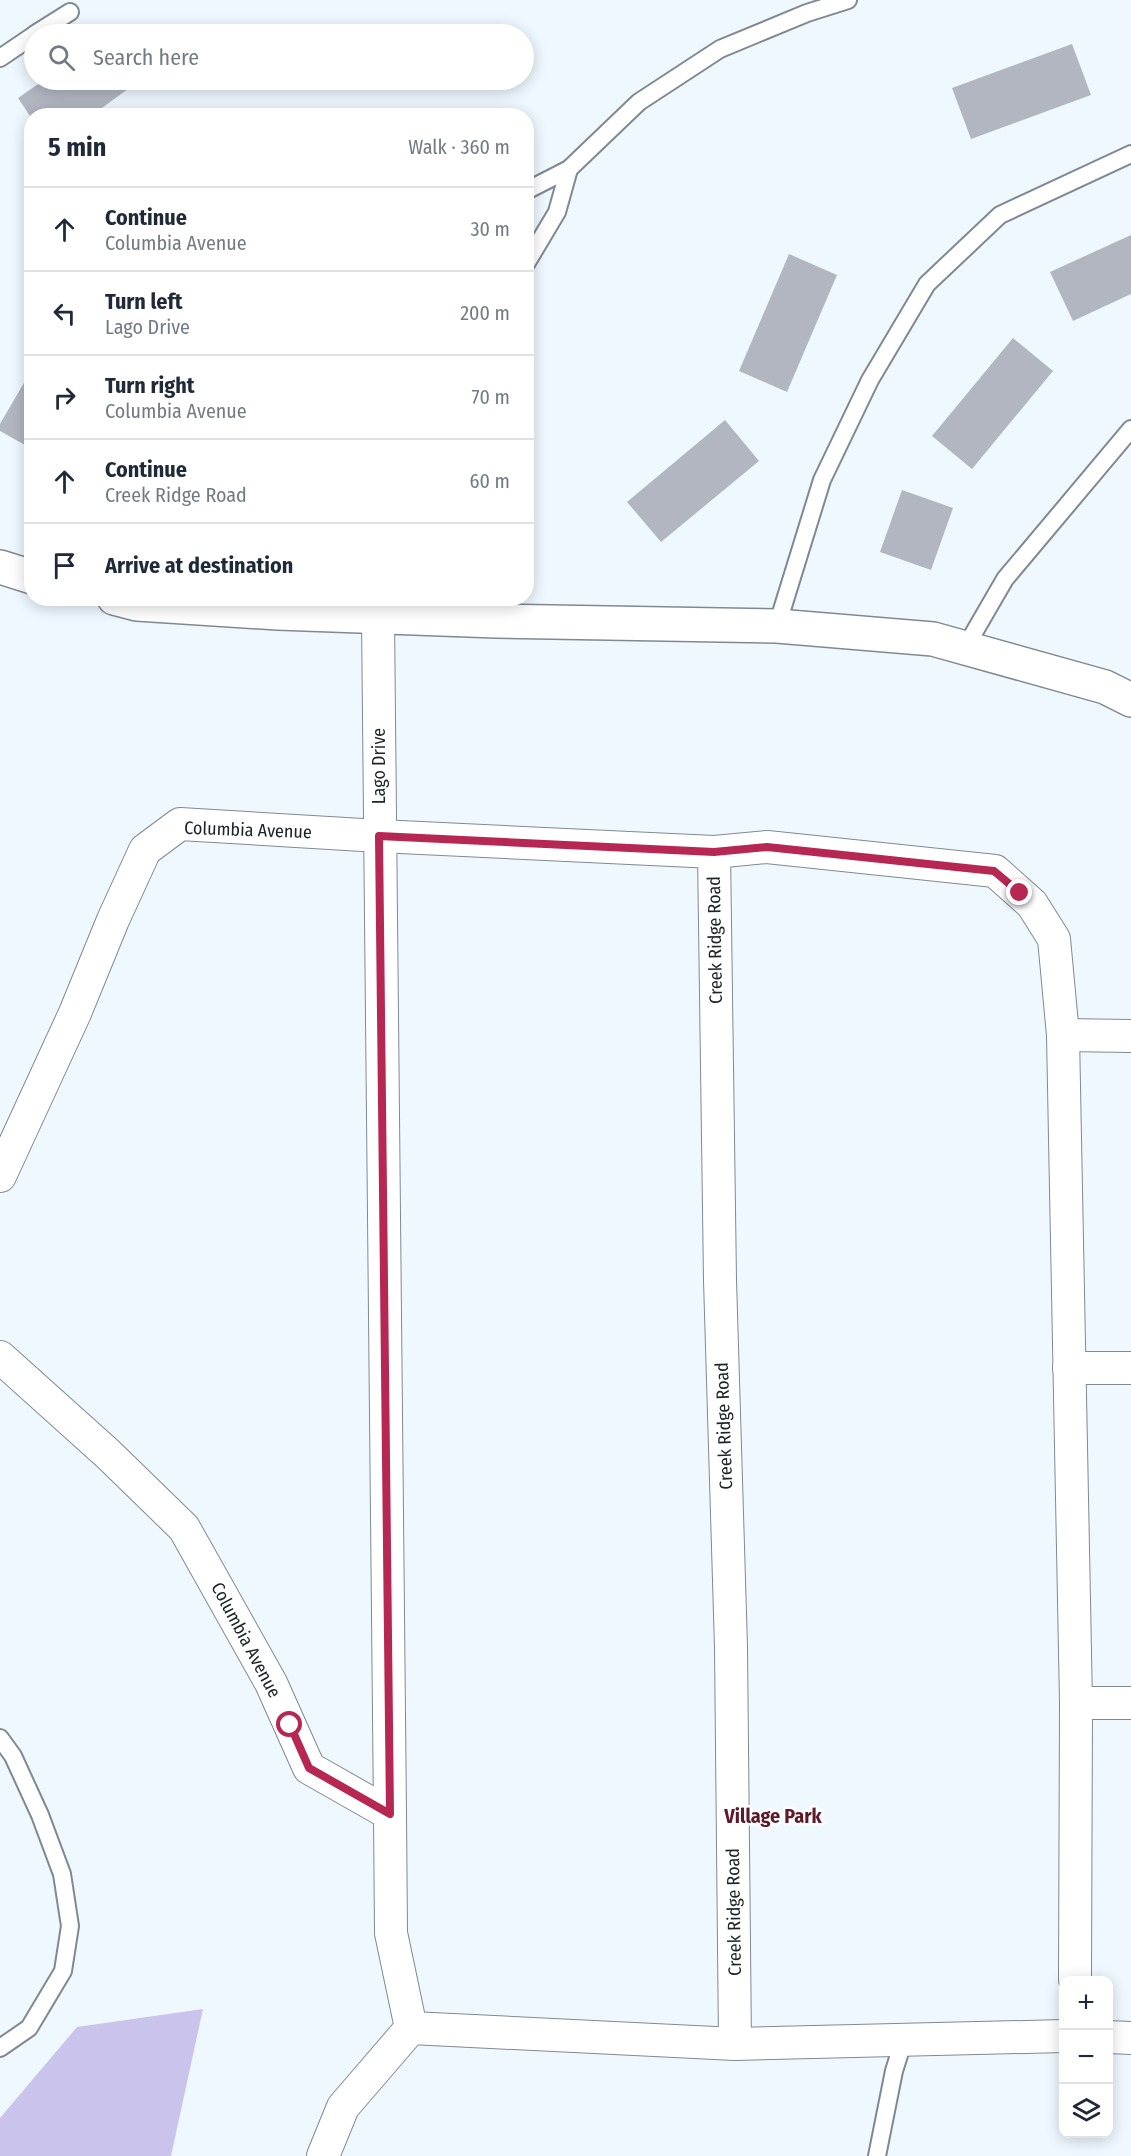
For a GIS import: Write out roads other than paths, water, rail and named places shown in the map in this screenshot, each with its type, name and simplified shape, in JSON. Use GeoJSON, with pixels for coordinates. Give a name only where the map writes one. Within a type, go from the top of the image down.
{"type":"FeatureCollection","features":[{"type":"Feature","properties":{"kind":"main road"},"geometry":{"type":"LineString","coordinates":[[236,606],[378,617],[777,626],[933,639],[1105,687],[1131,700]]}},
{"type":"Feature","properties":{"kind":"street","name":"Lago Drive"},"geometry":{"type":"LineString","coordinates":[[378,617],[390,1814]]}},
{"type":"Feature","properties":{"kind":"street","name":"Columbia Avenue"},"geometry":{"type":"LineString","coordinates":[[0,1176],[75,1013],[145,850],[180,824],[714,852]]}},
{"type":"Feature","properties":{"kind":"street","name":"Creek Ridge Road"},"geometry":{"type":"LineString","coordinates":[[735,2044],[731,1647],[720,1280],[714,852],[767,847],[994,871],[1032,904],[1054,939],[1063,1035],[1076,1703],[1075,1976]]}},
{"type":"Feature","properties":{"kind":"street"},"geometry":{"type":"LineString","coordinates":[[1063,1035],[1131,1036]]}},
{"type":"Feature","properties":{"kind":"street","name":"Columbia Avenue"},"geometry":{"type":"LineString","coordinates":[[0,1357],[108,1454],[184,1528],[271,1683],[309,1768],[390,1814]]}},
{"type":"Feature","properties":{"kind":"street"},"geometry":{"type":"LineString","coordinates":[[1069,1368],[1131,1368]]}},
{"type":"Feature","properties":{"kind":"street"},"geometry":{"type":"LineString","coordinates":[[1076,1703],[1131,1703]]}},
{"type":"Feature","properties":{"kind":"street"},"geometry":{"type":"LineString","coordinates":[[390,1814],[391,1934],[411,2028]]}},
{"type":"Feature","properties":{"kind":"street"},"geometry":{"type":"LineString","coordinates":[[411,2028],[735,2044],[1059,2036]]}},
{"type":"Feature","properties":{"kind":"street"},"geometry":{"type":"LineString","coordinates":[[323,2156],[343,2107],[411,2028]]}},
{"type":"Feature","properties":{"kind":"street"},"geometry":{"type":"LineString","coordinates":[[1113,2037],[1131,2038]]}},
{"type":"Feature","properties":{"kind":"lane"},"geometry":{"type":"LineString","coordinates":[[534,186],[569,169],[639,102],[720,49],[807,13],[848,0]]}},
{"type":"Feature","properties":{"kind":"lane"},"geometry":{"type":"LineString","coordinates":[[52,24],[70,12]]}},
{"type":"Feature","properties":{"kind":"lane"},"geometry":{"type":"LineString","coordinates":[[0,57],[24,42]]}},
{"type":"Feature","properties":{"kind":"lane"},"geometry":{"type":"LineString","coordinates":[[777,626],[822,480],[870,380],[927,284],[1000,215],[1131,153]]}},
{"type":"Feature","properties":{"kind":"lane"},"geometry":{"type":"LineString","coordinates":[[534,251],[557,212],[569,169]]}},
{"type":"Feature","properties":{"kind":"lane"},"geometry":{"type":"LineString","coordinates":[[965,648],[1005,579],[1131,429]]}},
{"type":"Feature","properties":{"kind":"lane"},"geometry":{"type":"LineString","coordinates":[[0,1738],[13,1756],[40,1815],[62,1874],[70,1926],[63,1971],[29,2028],[0,2048]]}},
{"type":"Feature","properties":{"kind":"lane"},"geometry":{"type":"LineString","coordinates":[[877,2156],[894,2071],[904,2039]]}},
{"type":"Feature","properties":{"kind":"district","name":"Village Park"},"geometry":{"type":"Point","coordinates":[773,1816]}}]}
